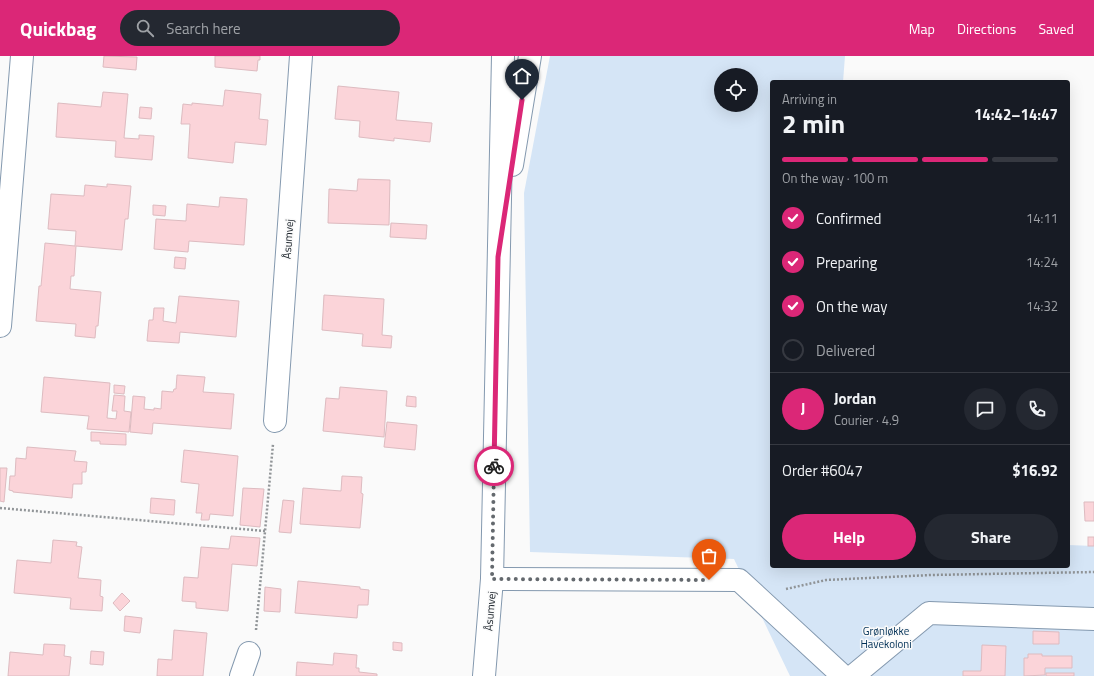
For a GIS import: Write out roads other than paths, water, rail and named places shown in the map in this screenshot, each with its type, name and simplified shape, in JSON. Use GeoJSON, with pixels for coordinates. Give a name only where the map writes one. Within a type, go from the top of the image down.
{"type":"FeatureCollection","features":[{"type":"Feature","properties":{"kind":"street"},"geometry":{"type":"LineString","coordinates":[[0,326],[22,56]]}},
{"type":"Feature","properties":{"kind":"street","name":"Åsumvej"},"geometry":{"type":"LineString","coordinates":[[275,421],[301,56]]}},
{"type":"Feature","properties":{"kind":"street","name":"Åsumvej"},"geometry":{"type":"LineString","coordinates":[[484,676],[492,579],[503,56]]}},
{"type":"Feature","properties":{"kind":"street","name":"Åsumvej"},"geometry":{"type":"LineString","coordinates":[[498,257],[530,56]]}},
{"type":"Feature","properties":{"kind":"street"},"geometry":{"type":"LineString","coordinates":[[492,579],[739,580],[843,676]]}},
{"type":"Feature","properties":{"kind":"street"},"geometry":{"type":"LineString","coordinates":[[853,676],[929,613],[1094,619]]}},
{"type":"Feature","properties":{"kind":"street"},"geometry":{"type":"LineString","coordinates":[[240,676],[249,653]]}},
{"type":"Feature","properties":{"kind":"park label","name":"Grønløkke Havekoloni"},"geometry":{"type":"Point","coordinates":[886,637]}}]}
